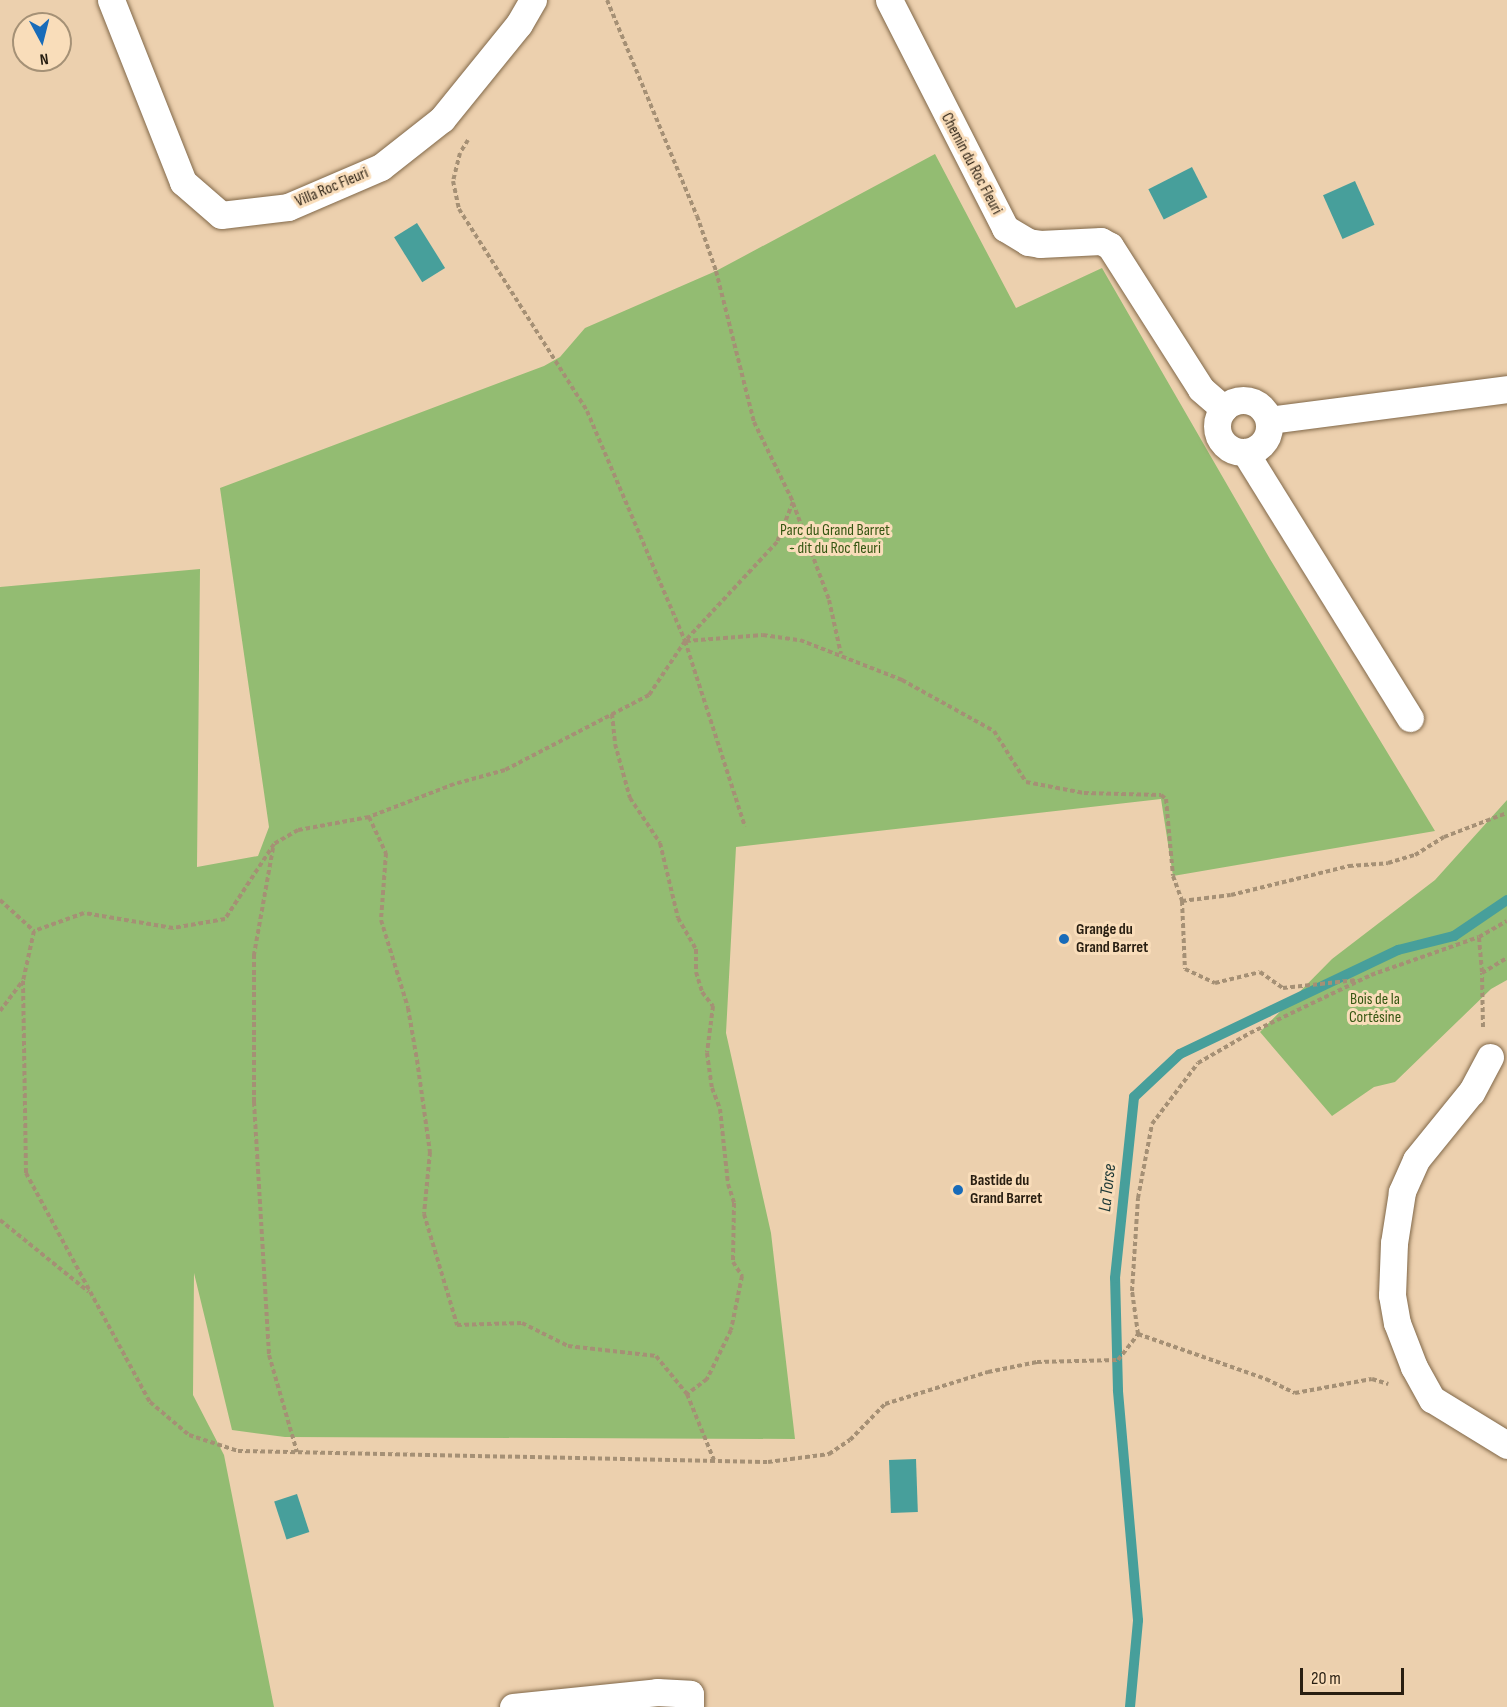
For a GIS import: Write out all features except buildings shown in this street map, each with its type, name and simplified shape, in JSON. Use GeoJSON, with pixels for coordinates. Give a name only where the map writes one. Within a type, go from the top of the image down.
{"type":"FeatureCollection","features":[{"type":"Feature","properties":{"kind":"street","name":"Villa Roc Fleuri"},"geometry":{"type":"LineString","coordinates":[[111,0],[183,182],[221,215],[288,207],[381,167],[442,119],[519,24],[533,0]]}},
{"type":"Feature","properties":{"kind":"street","name":"Chemin du Roc Fleuri"},"geometry":{"type":"LineString","coordinates":[[889,0],[1005,228],[1040,244],[1101,241],[1110,246],[1201,389],[1224,409]]}},
{"type":"Feature","properties":{"kind":"street"},"geometry":{"type":"LineString","coordinates":[[1269,420],[1507,389]]}},
{"type":"Feature","properties":{"kind":"street"},"geometry":{"type":"LineString","coordinates":[[1238,401],[1254,402],[1269,420],[1261,446],[1245,452],[1230,449],[1220,438],[1217,422],[1224,409],[1238,401]]}},
{"type":"Feature","properties":{"kind":"street"},"geometry":{"type":"LineString","coordinates":[[1245,452],[1410,718]]}},
{"type":"Feature","properties":{"kind":"street"},"geometry":{"type":"LineString","coordinates":[[1490,1057],[1472,1092],[1416,1160],[1402,1192],[1394,1243],[1394,1304],[1413,1367],[1432,1399],[1507,1444]]}},
{"type":"Feature","properties":{"kind":"street"},"geometry":{"type":"LineString","coordinates":[[513,1707],[657,1692],[690,1694],[690,1707]]}},
{"type":"Feature","properties":{"kind":"path"},"geometry":{"type":"LineString","coordinates":[[607,0],[697,216],[716,271],[753,422],[793,502],[829,600],[841,654]]}},
{"type":"Feature","properties":{"kind":"path"},"geometry":{"type":"LineString","coordinates":[[473,133],[460,153],[453,182],[459,209],[587,411],[685,641],[745,827]]}},
{"type":"Feature","properties":{"kind":"path"},"geometry":{"type":"LineString","coordinates":[[34,932],[84,913],[173,928],[225,919],[274,844],[298,830],[369,817],[454,784],[505,770],[649,695],[685,641],[777,542],[793,502]]}},
{"type":"Feature","properties":{"kind":"path"},"geometry":{"type":"LineString","coordinates":[[685,641],[763,635],[800,640],[903,680],[994,731],[1026,782],[1084,793],[1161,795],[1166,799],[1173,876],[1182,901],[1185,969],[1215,983],[1260,972],[1283,988],[1360,980]]}},
{"type":"Feature","properties":{"kind":"path"},"geometry":{"type":"LineString","coordinates":[[612,714],[630,798],[660,843],[678,918],[696,949],[696,972],[702,992],[713,1006],[707,1053],[712,1088],[720,1109],[728,1184],[734,1203],[733,1262],[742,1276],[731,1330],[707,1379],[687,1394]]}},
{"type":"Feature","properties":{"kind":"path"},"geometry":{"type":"LineString","coordinates":[[1182,901],[1231,895],[1349,866],[1388,863],[1415,855],[1444,837],[1507,813]]}},
{"type":"Feature","properties":{"kind":"path"},"geometry":{"type":"LineString","coordinates":[[369,817],[386,853],[381,920],[408,1008],[430,1152],[424,1214],[457,1325],[522,1323],[568,1346],[656,1356],[687,1394],[714,1460]]}},
{"type":"Feature","properties":{"kind":"path"},"geometry":{"type":"LineString","coordinates":[[274,844],[254,955],[254,1101],[269,1355],[297,1453]]}},
{"type":"Feature","properties":{"kind":"path"},"geometry":{"type":"LineString","coordinates":[[0,900],[34,932]]}},
{"type":"Feature","properties":{"kind":"path"},"geometry":{"type":"LineString","coordinates":[[34,932],[22,981],[26,1173],[150,1402],[189,1435],[238,1451],[768,1462],[829,1454],[850,1440],[885,1404],[988,1372],[1037,1362],[1118,1360],[1138,1334],[1132,1279],[1138,1198],[1152,1124],[1198,1063],[1250,1033],[1360,980],[1479,937],[1507,921]]}},
{"type":"Feature","properties":{"kind":"path"},"geometry":{"type":"LineString","coordinates":[[1479,937],[1483,1029],[1490,1057]]}},
{"type":"Feature","properties":{"kind":"path"},"geometry":{"type":"LineString","coordinates":[[1482,973],[1507,958]]}},
{"type":"Feature","properties":{"kind":"path"},"geometry":{"type":"LineString","coordinates":[[0,1011],[22,981]]}},
{"type":"Feature","properties":{"kind":"path"},"geometry":{"type":"LineString","coordinates":[[0,1220],[92,1295]]}},
{"type":"Feature","properties":{"kind":"path"},"geometry":{"type":"LineString","coordinates":[[1138,1334],[1266,1379],[1295,1393],[1372,1379],[1432,1399]]}},
{"type":"Feature","properties":{"kind":"green space","name":"Parc du Grand Barret - dit du Roc fleuri"},"geometry":{"type":"Polygon","coordinates":[[[935,154],[1016,308],[1102,268],[1270,559],[1435,831],[1173,876],[1161,799],[736,847],[726,1033],[771,1233],[795,1439],[285,1437],[232,1430],[194,1273],[193,1395],[224,1455],[274,1707],[0,1707],[0,587],[200,569],[197,867],[258,856],[269,827],[220,488],[544,366],[560,357],[585,328],[716,271],[935,154]]]}},
{"type":"Feature","properties":{"kind":"green space","name":"Bois de la Cortésine"},"geometry":{"type":"Polygon","coordinates":[[[1507,800],[1507,980],[1491,989],[1395,1082],[1374,1087],[1332,1116],[1260,1032],[1332,959],[1435,880],[1507,800]]]}},
{"type":"Feature","properties":{"kind":"water"},"geometry":{"type":"Polygon","coordinates":[[[1192,167],[1207,197],[1164,220],[1148,189],[1192,167]]]}},
{"type":"Feature","properties":{"kind":"water"},"geometry":{"type":"Polygon","coordinates":[[[1355,181],[1375,225],[1343,239],[1323,195],[1355,181]]]}},
{"type":"Feature","properties":{"kind":"water"},"geometry":{"type":"Polygon","coordinates":[[[417,223],[445,268],[422,282],[394,237],[417,223]]]}},
{"type":"Feature","properties":{"kind":"water"},"geometry":{"type":"Polygon","coordinates":[[[916,1459],[918,1512],[891,1513],[889,1460],[916,1459]]]}},
{"type":"Feature","properties":{"kind":"water"},"geometry":{"type":"Polygon","coordinates":[[[297,1494],[309,1532],[287,1539],[274,1501],[297,1494]]]}},
{"type":"Feature","properties":{"kind":"waterway","name":"La Torse"},"geometry":{"type":"LineString","coordinates":[[1130,1707],[1138,1620],[1118,1390],[1115,1278],[1134,1097],[1180,1054],[1398,950],[1454,936],[1507,900]]}},
{"type":"Feature","properties":{"kind":"place","name":"Grange du Grand Barret"},"geometry":{"type":"Point","coordinates":[1064,939]}},
{"type":"Feature","properties":{"kind":"place","name":"Bastide du Grand Barret"},"geometry":{"type":"Point","coordinates":[958,1190]}}]}
